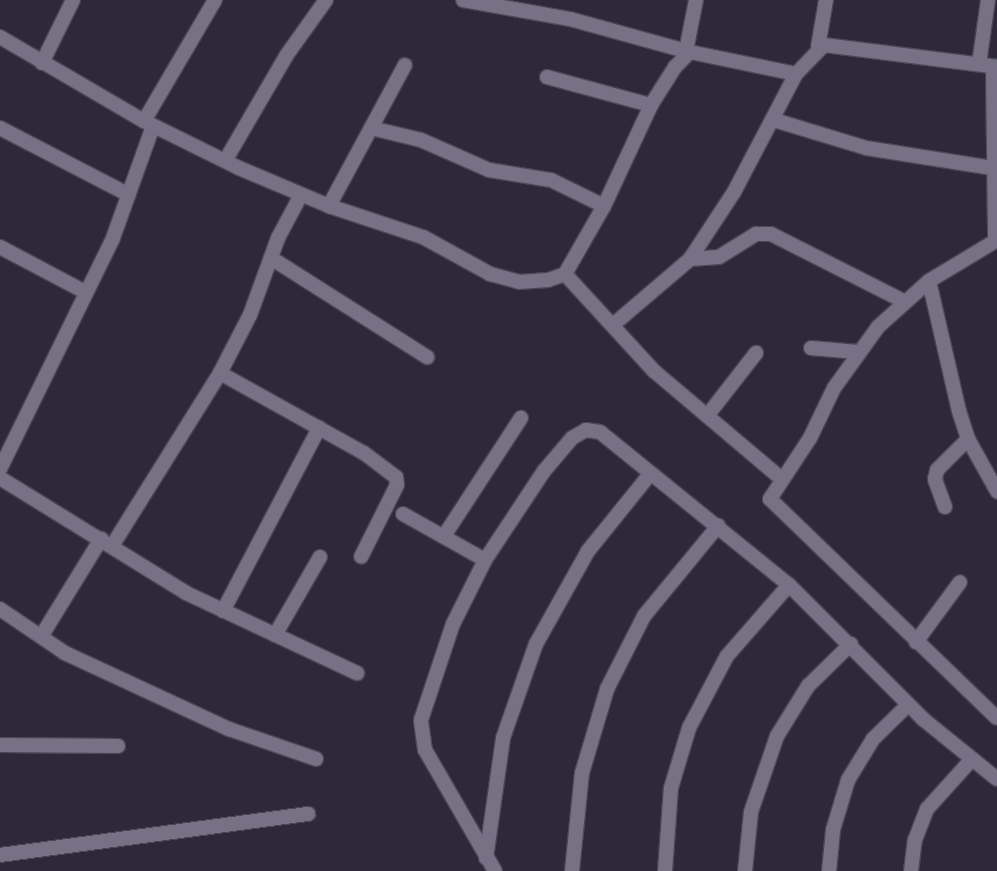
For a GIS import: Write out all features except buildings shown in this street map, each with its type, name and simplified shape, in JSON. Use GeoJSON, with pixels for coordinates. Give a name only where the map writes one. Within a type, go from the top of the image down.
{"type":"FeatureCollection","features":[{"type":"Feature","properties":{"kind":"street"},"geometry":{"type":"LineString","coordinates":[[42,63],[73,0]]}},
{"type":"Feature","properties":{"kind":"street"},"geometry":{"type":"LineString","coordinates":[[0,469],[113,238],[129,195],[149,124],[214,0]]}},
{"type":"Feature","properties":{"kind":"street"},"geometry":{"type":"LineString","coordinates":[[225,161],[286,56],[326,0]]}},
{"type":"Feature","properties":{"kind":"street"},"geometry":{"type":"LineString","coordinates":[[463,0],[506,4],[570,19],[688,52],[796,74]]}},
{"type":"Feature","properties":{"kind":"street"},"geometry":{"type":"LineString","coordinates":[[0,37],[149,124],[225,161],[329,206],[422,237],[505,279],[534,282],[565,274],[604,206],[651,105],[675,67],[688,52],[696,0]]}},
{"type":"Feature","properties":{"kind":"street"},"geometry":{"type":"LineString","coordinates":[[614,324],[690,259],[774,120],[796,74],[806,68],[818,47],[826,0]]}},
{"type":"Feature","properties":{"kind":"street"},"geometry":{"type":"LineString","coordinates":[[978,64],[988,0]]}},
{"type":"Feature","properties":{"kind":"street"},"geometry":{"type":"LineString","coordinates":[[818,47],[850,47],[995,67],[992,168],[996,241],[928,281],[905,302],[858,352],[782,479],[771,502],[997,718]]}},
{"type":"Feature","properties":{"kind":"street"},"geometry":{"type":"LineString","coordinates":[[329,206],[405,65]]}},
{"type":"Feature","properties":{"kind":"street"},"geometry":{"type":"LineString","coordinates":[[547,77],[651,105]]}},
{"type":"Feature","properties":{"kind":"street"},"geometry":{"type":"LineString","coordinates":[[774,120],[866,148],[992,168]]}},
{"type":"Feature","properties":{"kind":"street"},"geometry":{"type":"LineString","coordinates":[[0,128],[129,195]]}},
{"type":"Feature","properties":{"kind":"street"},"geometry":{"type":"LineString","coordinates":[[371,128],[421,140],[489,170],[551,180],[604,206]]}},
{"type":"Feature","properties":{"kind":"street"},"geometry":{"type":"LineString","coordinates":[[42,635],[220,373],[301,195]]}},
{"type":"Feature","properties":{"kind":"street"},"geometry":{"type":"LineString","coordinates":[[690,259],[719,257],[756,234],[771,234],[905,302]]}},
{"type":"Feature","properties":{"kind":"street"},"geometry":{"type":"LineString","coordinates":[[0,247],[85,292]]}},
{"type":"Feature","properties":{"kind":"street"},"geometry":{"type":"LineString","coordinates":[[271,258],[427,357]]}},
{"type":"Feature","properties":{"kind":"street"},"geometry":{"type":"LineString","coordinates":[[565,274],[614,324],[641,359],[782,479]]}},
{"type":"Feature","properties":{"kind":"street"},"geometry":{"type":"LineString","coordinates":[[928,281],[968,438],[997,491]]}},
{"type":"Feature","properties":{"kind":"street"},"geometry":{"type":"LineString","coordinates":[[811,348],[858,352]]}},
{"type":"Feature","properties":{"kind":"street"},"geometry":{"type":"LineString","coordinates":[[707,416],[756,353]]}},
{"type":"Feature","properties":{"kind":"street"},"geometry":{"type":"LineString","coordinates":[[220,373],[319,428],[396,477],[397,485],[361,556]]}},
{"type":"Feature","properties":{"kind":"street"},"geometry":{"type":"LineString","coordinates":[[444,536],[521,418]]}},
{"type":"Feature","properties":{"kind":"street"},"geometry":{"type":"LineString","coordinates":[[224,610],[319,428]]}},
{"type":"Feature","properties":{"kind":"street"},"geometry":{"type":"LineString","coordinates":[[495,871],[425,750],[420,728],[452,624],[485,560],[544,470],[578,433],[600,432],[718,526],[789,585],[851,644],[908,705],[997,779]]}},
{"type":"Feature","properties":{"kind":"street"},"geometry":{"type":"LineString","coordinates":[[945,508],[935,479],[938,470],[968,438]]}},
{"type":"Feature","properties":{"kind":"street"},"geometry":{"type":"LineString","coordinates":[[486,858],[502,738],[527,666],[555,604],[583,559],[652,474]]}},
{"type":"Feature","properties":{"kind":"street"},"geometry":{"type":"LineString","coordinates":[[0,478],[186,593],[357,673]]}},
{"type":"Feature","properties":{"kind":"street"},"geometry":{"type":"LineString","coordinates":[[403,514],[485,560]]}},
{"type":"Feature","properties":{"kind":"street"},"geometry":{"type":"LineString","coordinates":[[572,871],[582,773],[607,689],[644,616],[718,526]]}},
{"type":"Feature","properties":{"kind":"street"},"geometry":{"type":"LineString","coordinates":[[275,635],[320,557]]}},
{"type":"Feature","properties":{"kind":"street"},"geometry":{"type":"LineString","coordinates":[[916,642],[960,582]]}},
{"type":"Feature","properties":{"kind":"street"},"geometry":{"type":"LineString","coordinates":[[665,871],[671,788],[689,728],[728,656],[789,585]]}},
{"type":"Feature","properties":{"kind":"street"},"geometry":{"type":"LineString","coordinates":[[0,609],[42,635],[65,653],[221,726],[316,759]]}},
{"type":"Feature","properties":{"kind":"street"},"geometry":{"type":"LineString","coordinates":[[745,871],[750,812],[777,736],[801,695],[851,644]]}},
{"type":"Feature","properties":{"kind":"street"},"geometry":{"type":"LineString","coordinates":[[830,871],[833,830],[848,780],[873,739],[908,705]]}},
{"type":"Feature","properties":{"kind":"street"},"geometry":{"type":"LineString","coordinates":[[0,745],[118,746]]}},
{"type":"Feature","properties":{"kind":"street"},"geometry":{"type":"LineString","coordinates":[[911,871],[915,840],[927,809],[972,759]]}},
{"type":"Feature","properties":{"kind":"street"},"geometry":{"type":"LineString","coordinates":[[0,855],[308,814]]}}]}
